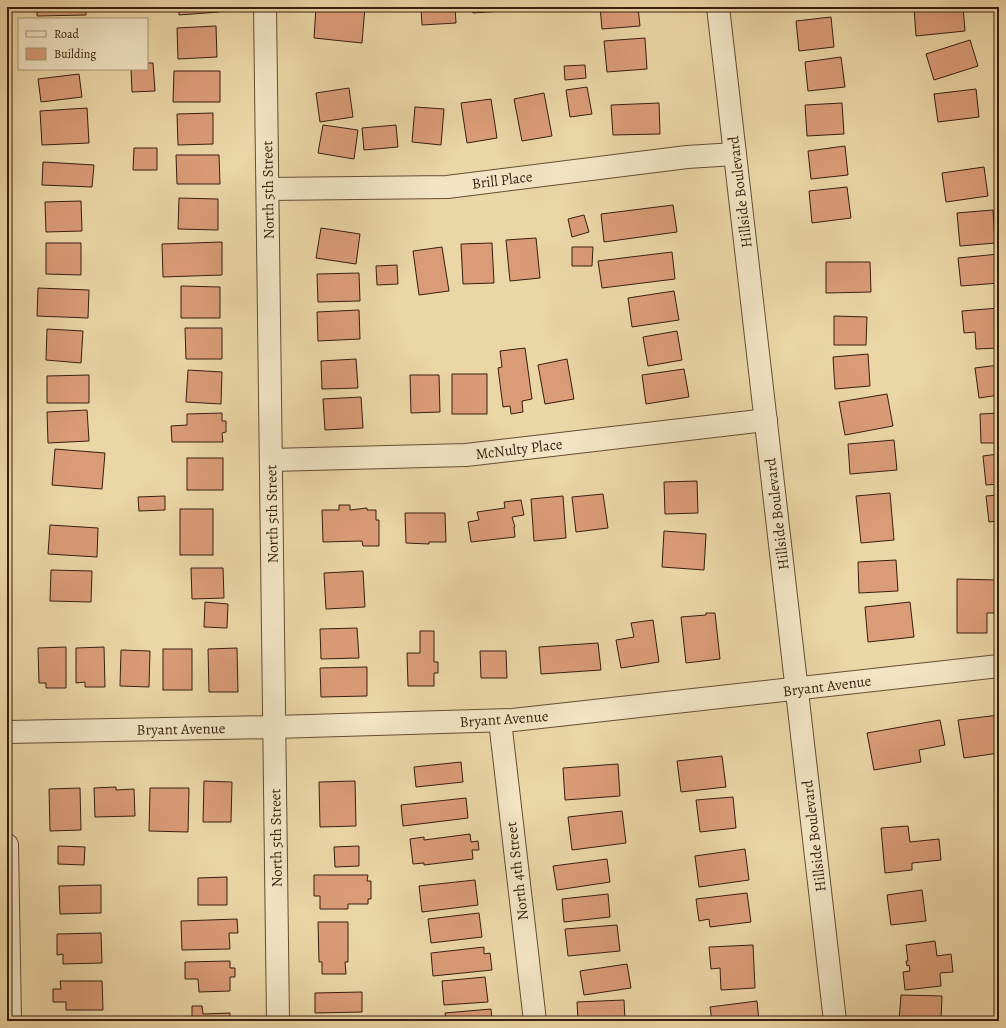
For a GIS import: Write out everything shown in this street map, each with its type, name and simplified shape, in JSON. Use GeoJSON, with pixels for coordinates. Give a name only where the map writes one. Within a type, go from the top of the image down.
{"type":"FeatureCollection","features":[{"type":"Feature","properties":{"kind":"street","name":"North 5th Street"},"geometry":{"type":"LineString","coordinates":[[265,7],[278,1021]]}},
{"type":"Feature","properties":{"kind":"street","name":"Hillside Boulevard"},"geometry":{"type":"LineString","coordinates":[[718,7],[835,1021]]}},
{"type":"Feature","properties":{"kind":"street","name":"Brill Place"},"geometry":{"type":"LineString","coordinates":[[268,189],[447,188],[687,157],[735,154]]}},
{"type":"Feature","properties":{"kind":"street","name":"McNulty Place"},"geometry":{"type":"LineString","coordinates":[[271,460],[466,455],[766,420]]}},
{"type":"Feature","properties":{"kind":"street","name":"Bryant Avenue"},"geometry":{"type":"LineString","coordinates":[[7,732],[500,721],[999,666]]}},
{"type":"Feature","properties":{"kind":"street","name":"North 4th Street"},"geometry":{"type":"LineString","coordinates":[[500,721],[535,1021]]}},
{"type":"Feature","properties":{"kind":"street"},"geometry":{"type":"LineString","coordinates":[[7,845],[10,1021]]}},
{"type":"Feature","properties":{"kind":"building"},"geometry":{"type":"Polygon","coordinates":[[[37,7],[86,7],[86,15],[37,16],[37,7]]]}},
{"type":"Feature","properties":{"kind":"building"},"geometry":{"type":"Polygon","coordinates":[[[179,7],[218,7],[219,12],[179,15],[179,7]]]}},
{"type":"Feature","properties":{"kind":"building"},"geometry":{"type":"Polygon","coordinates":[[[316,7],[365,7],[362,43],[314,38],[316,7]]]}},
{"type":"Feature","properties":{"kind":"building"},"geometry":{"type":"Polygon","coordinates":[[[421,7],[455,7],[456,23],[422,25],[421,7]]]}},
{"type":"Feature","properties":{"kind":"building"},"geometry":{"type":"Polygon","coordinates":[[[472,7],[502,7],[502,11],[473,13],[472,7]]]}},
{"type":"Feature","properties":{"kind":"building"},"geometry":{"type":"Polygon","coordinates":[[[600,7],[638,7],[640,26],[602,29],[600,7]]]}},
{"type":"Feature","properties":{"kind":"building"},"geometry":{"type":"Polygon","coordinates":[[[780,7],[820,7],[820,8],[780,7]]]}},
{"type":"Feature","properties":{"kind":"building"},"geometry":{"type":"Polygon","coordinates":[[[914,7],[963,7],[965,31],[916,36],[914,7]]]}},
{"type":"Feature","properties":{"kind":"building"},"geometry":{"type":"Polygon","coordinates":[[[831,17],[834,47],[799,51],[796,21],[831,17]]]}},
{"type":"Feature","properties":{"kind":"building"},"geometry":{"type":"Polygon","coordinates":[[[216,26],[217,57],[178,59],[177,28],[216,26]]]}},
{"type":"Feature","properties":{"kind":"building"},"geometry":{"type":"Polygon","coordinates":[[[645,38],[647,69],[607,72],[604,41],[645,38]]]}},
{"type":"Feature","properties":{"kind":"building"},"geometry":{"type":"Polygon","coordinates":[[[970,40],[978,66],[934,80],[926,54],[970,40]]]}},
{"type":"Feature","properties":{"kind":"building"},"geometry":{"type":"Polygon","coordinates":[[[841,57],[845,87],[808,91],[805,62],[841,57]]]}},
{"type":"Feature","properties":{"kind":"building"},"geometry":{"type":"Polygon","coordinates":[[[148,63],[153,63],[155,91],[132,92],[131,70],[148,70],[148,63]]]}},
{"type":"Feature","properties":{"kind":"building"},"geometry":{"type":"Polygon","coordinates":[[[585,65],[586,78],[565,80],[564,66],[585,65]]]}},
{"type":"Feature","properties":{"kind":"building"},"geometry":{"type":"Polygon","coordinates":[[[174,71],[220,71],[220,102],[173,102],[174,71]]]}},
{"type":"Feature","properties":{"kind":"building"},"geometry":{"type":"Polygon","coordinates":[[[79,74],[82,97],[41,102],[38,79],[79,74]]]}},
{"type":"Feature","properties":{"kind":"building"},"geometry":{"type":"Polygon","coordinates":[[[587,87],[592,114],[570,117],[566,90],[587,87]]]}},
{"type":"Feature","properties":{"kind":"building"},"geometry":{"type":"Polygon","coordinates":[[[349,88],[353,117],[320,122],[316,93],[349,88]]]}},
{"type":"Feature","properties":{"kind":"building"},"geometry":{"type":"Polygon","coordinates":[[[976,89],[979,117],[938,122],[934,94],[976,89]]]}},
{"type":"Feature","properties":{"kind":"building"},"geometry":{"type":"Polygon","coordinates":[[[544,93],[552,136],[522,141],[514,99],[544,93]]]}},
{"type":"Feature","properties":{"kind":"building"},"geometry":{"type":"Polygon","coordinates":[[[491,99],[497,138],[467,143],[461,103],[491,99]]]}},
{"type":"Feature","properties":{"kind":"building"},"geometry":{"type":"Polygon","coordinates":[[[659,103],[660,134],[613,135],[611,105],[659,103]]]}},
{"type":"Feature","properties":{"kind":"building"},"geometry":{"type":"Polygon","coordinates":[[[842,103],[844,134],[807,136],[805,105],[842,103]]]}},
{"type":"Feature","properties":{"kind":"building"},"geometry":{"type":"Polygon","coordinates":[[[415,107],[444,109],[441,145],[412,142],[415,107]]]}},
{"type":"Feature","properties":{"kind":"building"},"geometry":{"type":"Polygon","coordinates":[[[87,108],[89,143],[42,145],[40,111],[87,108]]]}},
{"type":"Feature","properties":{"kind":"building"},"geometry":{"type":"Polygon","coordinates":[[[213,113],[213,144],[178,145],[177,114],[213,113]]]}},
{"type":"Feature","properties":{"kind":"building"},"geometry":{"type":"Polygon","coordinates":[[[323,125],[358,130],[354,159],[318,153],[323,125]]]}},
{"type":"Feature","properties":{"kind":"building"},"geometry":{"type":"Polygon","coordinates":[[[396,125],[398,147],[364,150],[362,128],[396,125]]]}},
{"type":"Feature","properties":{"kind":"building"},"geometry":{"type":"Polygon","coordinates":[[[845,146],[848,175],[811,179],[808,151],[845,146]]]}},
{"type":"Feature","properties":{"kind":"building"},"geometry":{"type":"Polygon","coordinates":[[[134,148],[157,148],[157,170],[133,170],[134,148]]]}},
{"type":"Feature","properties":{"kind":"building"},"geometry":{"type":"Polygon","coordinates":[[[176,155],[219,155],[220,184],[177,184],[176,155]]]}},
{"type":"Feature","properties":{"kind":"building"},"geometry":{"type":"Polygon","coordinates":[[[43,162],[94,165],[92,187],[42,185],[43,162]]]}},
{"type":"Feature","properties":{"kind":"building"},"geometry":{"type":"Polygon","coordinates":[[[984,167],[988,196],[946,202],[942,173],[984,167]]]}},
{"type":"Feature","properties":{"kind":"building"},"geometry":{"type":"Polygon","coordinates":[[[847,187],[851,218],[812,223],[809,191],[847,187]]]}},
{"type":"Feature","properties":{"kind":"building"},"geometry":{"type":"Polygon","coordinates":[[[179,198],[218,199],[218,230],[178,229],[179,198]]]}},
{"type":"Feature","properties":{"kind":"building"},"geometry":{"type":"Polygon","coordinates":[[[81,201],[82,231],[46,232],[45,202],[81,201]]]}},
{"type":"Feature","properties":{"kind":"building"},"geometry":{"type":"Polygon","coordinates":[[[673,205],[677,232],[604,242],[601,214],[673,205]]]}},
{"type":"Feature","properties":{"kind":"building"},"geometry":{"type":"Polygon","coordinates":[[[993,210],[995,243],[960,246],[957,213],[993,210]]]}},
{"type":"Feature","properties":{"kind":"building"},"geometry":{"type":"Polygon","coordinates":[[[584,215],[589,232],[572,237],[568,219],[584,215]]]}},
{"type":"Feature","properties":{"kind":"building"},"geometry":{"type":"Polygon","coordinates":[[[321,228],[360,234],[356,264],[316,258],[321,228]]]}},
{"type":"Feature","properties":{"kind":"building"},"geometry":{"type":"Polygon","coordinates":[[[536,238],[540,278],[510,281],[506,240],[536,238]]]}},
{"type":"Feature","properties":{"kind":"building"},"geometry":{"type":"Polygon","coordinates":[[[222,242],[222,275],[163,277],[162,244],[222,242]]]}},
{"type":"Feature","properties":{"kind":"building"},"geometry":{"type":"Polygon","coordinates":[[[46,243],[81,243],[81,275],[46,274],[46,243]]]}},
{"type":"Feature","properties":{"kind":"building"},"geometry":{"type":"Polygon","coordinates":[[[492,243],[494,283],[463,284],[461,244],[492,243]]]}},
{"type":"Feature","properties":{"kind":"building"},"geometry":{"type":"Polygon","coordinates":[[[442,247],[449,291],[419,295],[413,251],[442,247]]]}},
{"type":"Feature","properties":{"kind":"building"},"geometry":{"type":"Polygon","coordinates":[[[572,247],[593,247],[592,266],[572,266],[572,247]]]}},
{"type":"Feature","properties":{"kind":"building"},"geometry":{"type":"Polygon","coordinates":[[[672,252],[675,279],[602,288],[598,261],[672,252]]]}},
{"type":"Feature","properties":{"kind":"building"},"geometry":{"type":"Polygon","coordinates":[[[999,254],[999,283],[961,286],[958,258],[999,254]]]}},
{"type":"Feature","properties":{"kind":"building"},"geometry":{"type":"Polygon","coordinates":[[[826,262],[870,262],[871,292],[826,293],[826,262]]]}},
{"type":"Feature","properties":{"kind":"building"},"geometry":{"type":"Polygon","coordinates":[[[397,265],[398,284],[377,285],[376,266],[397,265]]]}},
{"type":"Feature","properties":{"kind":"building"},"geometry":{"type":"Polygon","coordinates":[[[359,273],[360,301],[318,302],[317,274],[359,273]]]}},
{"type":"Feature","properties":{"kind":"building"},"geometry":{"type":"Polygon","coordinates":[[[181,286],[220,287],[220,318],[181,318],[181,286]]]}},
{"type":"Feature","properties":{"kind":"building"},"geometry":{"type":"Polygon","coordinates":[[[38,288],[89,290],[88,318],[37,316],[38,288]]]}},
{"type":"Feature","properties":{"kind":"building"},"geometry":{"type":"Polygon","coordinates":[[[674,291],[679,320],[632,327],[628,298],[674,291]]]}},
{"type":"Feature","properties":{"kind":"building"},"geometry":{"type":"Polygon","coordinates":[[[999,308],[999,348],[976,349],[975,332],[964,333],[962,311],[999,308]]]}},
{"type":"Feature","properties":{"kind":"building"},"geometry":{"type":"Polygon","coordinates":[[[359,310],[360,339],[318,341],[317,312],[359,310]]]}},
{"type":"Feature","properties":{"kind":"building"},"geometry":{"type":"Polygon","coordinates":[[[834,316],[867,317],[866,345],[834,345],[834,316]]]}},
{"type":"Feature","properties":{"kind":"building"},"geometry":{"type":"Polygon","coordinates":[[[185,328],[222,328],[222,359],[186,359],[185,328]]]}},
{"type":"Feature","properties":{"kind":"building"},"geometry":{"type":"Polygon","coordinates":[[[47,329],[83,331],[81,363],[46,360],[47,329]]]}},
{"type":"Feature","properties":{"kind":"building"},"geometry":{"type":"Polygon","coordinates":[[[677,331],[682,360],[648,366],[643,337],[677,331]]]}},
{"type":"Feature","properties":{"kind":"building"},"geometry":{"type":"Polygon","coordinates":[[[525,348],[532,399],[522,401],[523,412],[511,414],[510,406],[503,407],[498,368],[502,367],[500,351],[525,348]]]}},
{"type":"Feature","properties":{"kind":"building"},"geometry":{"type":"Polygon","coordinates":[[[868,354],[870,386],[835,389],[833,357],[868,354]]]}},
{"type":"Feature","properties":{"kind":"building"},"geometry":{"type":"Polygon","coordinates":[[[356,359],[358,388],[322,389],[321,361],[356,359]]]}},
{"type":"Feature","properties":{"kind":"building"},"geometry":{"type":"Polygon","coordinates":[[[567,359],[574,399],[545,404],[538,365],[567,359]]]}},
{"type":"Feature","properties":{"kind":"building"},"geometry":{"type":"Polygon","coordinates":[[[999,365],[999,395],[979,398],[975,368],[999,365]]]}},
{"type":"Feature","properties":{"kind":"building"},"geometry":{"type":"Polygon","coordinates":[[[684,369],[689,397],[646,404],[642,375],[684,369]]]}},
{"type":"Feature","properties":{"kind":"building"},"geometry":{"type":"Polygon","coordinates":[[[188,370],[222,372],[221,404],[186,402],[188,370]]]}},
{"type":"Feature","properties":{"kind":"building"},"geometry":{"type":"Polygon","coordinates":[[[452,374],[487,374],[487,414],[452,414],[452,374]]]}},
{"type":"Feature","properties":{"kind":"building"},"geometry":{"type":"Polygon","coordinates":[[[89,375],[89,403],[47,403],[47,376],[89,375]]]}},
{"type":"Feature","properties":{"kind":"building"},"geometry":{"type":"Polygon","coordinates":[[[410,375],[439,375],[440,412],[411,413],[410,375]]]}},
{"type":"Feature","properties":{"kind":"building"},"geometry":{"type":"Polygon","coordinates":[[[887,394],[893,426],[845,435],[839,402],[887,394]]]}},
{"type":"Feature","properties":{"kind":"building"},"geometry":{"type":"Polygon","coordinates":[[[361,397],[363,428],[325,430],[323,399],[361,397]]]}},
{"type":"Feature","properties":{"kind":"building"},"geometry":{"type":"Polygon","coordinates":[[[87,410],[89,441],[48,443],[47,412],[87,410]]]}},
{"type":"Feature","properties":{"kind":"building"},"geometry":{"type":"Polygon","coordinates":[[[222,413],[222,421],[226,421],[226,432],[222,433],[223,442],[172,442],[171,426],[187,425],[187,414],[222,413]]]}},
{"type":"Feature","properties":{"kind":"building"},"geometry":{"type":"Polygon","coordinates":[[[999,413],[999,443],[981,443],[980,414],[999,413]]]}},
{"type":"Feature","properties":{"kind":"building"},"geometry":{"type":"Polygon","coordinates":[[[894,440],[897,470],[850,474],[848,444],[894,440]]]}},
{"type":"Feature","properties":{"kind":"building"},"geometry":{"type":"Polygon","coordinates":[[[55,449],[105,453],[102,489],[52,485],[55,449]]]}},
{"type":"Feature","properties":{"kind":"building"},"geometry":{"type":"Polygon","coordinates":[[[999,454],[999,484],[986,485],[983,456],[999,454]]]}},
{"type":"Feature","properties":{"kind":"building"},"geometry":{"type":"Polygon","coordinates":[[[187,458],[223,458],[223,490],[187,490],[187,458]]]}},
{"type":"Feature","properties":{"kind":"building"},"geometry":{"type":"Polygon","coordinates":[[[697,481],[698,513],[665,514],[664,482],[697,481]]]}},
{"type":"Feature","properties":{"kind":"building"},"geometry":{"type":"Polygon","coordinates":[[[890,493],[894,540],[861,543],[856,496],[890,493]]]}},
{"type":"Feature","properties":{"kind":"building"},"geometry":{"type":"Polygon","coordinates":[[[603,494],[608,528],[576,532],[572,497],[603,494]]]}},
{"type":"Feature","properties":{"kind":"building"},"geometry":{"type":"Polygon","coordinates":[[[999,495],[999,521],[989,522],[986,496],[999,495]]]}},
{"type":"Feature","properties":{"kind":"building"},"geometry":{"type":"Polygon","coordinates":[[[165,496],[165,510],[139,511],[138,497],[165,496]]]}},
{"type":"Feature","properties":{"kind":"building"},"geometry":{"type":"Polygon","coordinates":[[[563,496],[566,538],[534,541],[531,499],[563,496]]]}},
{"type":"Feature","properties":{"kind":"building"},"geometry":{"type":"Polygon","coordinates":[[[521,500],[524,515],[512,517],[515,527],[515,537],[471,542],[468,522],[479,520],[477,512],[505,508],[504,502],[521,500]]]}},
{"type":"Feature","properties":{"kind":"building"},"geometry":{"type":"Polygon","coordinates":[[[339,505],[350,505],[350,510],[367,508],[367,510],[376,510],[376,520],[379,520],[379,546],[363,546],[362,541],[323,542],[322,510],[339,510],[339,505]]]}},
{"type":"Feature","properties":{"kind":"building"},"geometry":{"type":"Polygon","coordinates":[[[180,509],[213,509],[213,555],[180,555],[180,509]]]}},
{"type":"Feature","properties":{"kind":"building"},"geometry":{"type":"Polygon","coordinates":[[[405,513],[445,513],[446,542],[429,542],[429,544],[406,543],[405,513]]]}},
{"type":"Feature","properties":{"kind":"building"},"geometry":{"type":"Polygon","coordinates":[[[50,525],[98,528],[97,557],[48,554],[50,525]]]}},
{"type":"Feature","properties":{"kind":"building"},"geometry":{"type":"Polygon","coordinates":[[[664,531],[706,534],[704,570],[662,567],[664,531]]]}},
{"type":"Feature","properties":{"kind":"building"},"geometry":{"type":"Polygon","coordinates":[[[896,560],[898,591],[859,593],[858,562],[896,560]]]}},
{"type":"Feature","properties":{"kind":"building"},"geometry":{"type":"Polygon","coordinates":[[[191,568],[223,568],[224,598],[192,599],[191,568]]]}},
{"type":"Feature","properties":{"kind":"building"},"geometry":{"type":"Polygon","coordinates":[[[51,570],[92,571],[91,602],[50,601],[51,570]]]}},
{"type":"Feature","properties":{"kind":"building"},"geometry":{"type":"Polygon","coordinates":[[[363,571],[365,607],[326,609],[324,573],[363,571]]]}},
{"type":"Feature","properties":{"kind":"building"},"geometry":{"type":"Polygon","coordinates":[[[957,579],[996,580],[995,613],[987,613],[987,633],[957,633],[957,579]]]}},
{"type":"Feature","properties":{"kind":"building"},"geometry":{"type":"Polygon","coordinates":[[[205,602],[228,604],[227,628],[204,627],[205,602]]]}},
{"type":"Feature","properties":{"kind":"building"},"geometry":{"type":"Polygon","coordinates":[[[910,602],[914,637],[868,642],[865,607],[910,602]]]}},
{"type":"Feature","properties":{"kind":"building"},"geometry":{"type":"Polygon","coordinates":[[[706,613],[715,613],[720,659],[686,663],[681,617],[706,615],[706,613]]]}},
{"type":"Feature","properties":{"kind":"building"},"geometry":{"type":"Polygon","coordinates":[[[653,620],[659,662],[621,668],[616,640],[634,637],[631,623],[653,620]]]}},
{"type":"Feature","properties":{"kind":"building"},"geometry":{"type":"Polygon","coordinates":[[[357,628],[359,658],[321,659],[320,629],[357,628]]]}},
{"type":"Feature","properties":{"kind":"building"},"geometry":{"type":"Polygon","coordinates":[[[420,631],[434,631],[434,662],[438,662],[438,673],[434,673],[434,686],[408,686],[407,653],[420,653],[420,631]]]}},
{"type":"Feature","properties":{"kind":"building"},"geometry":{"type":"Polygon","coordinates":[[[598,643],[601,670],[541,674],[539,647],[598,643]]]}},
{"type":"Feature","properties":{"kind":"building"},"geometry":{"type":"Polygon","coordinates":[[[66,647],[66,688],[46,688],[46,683],[39,683],[38,648],[66,647]]]}},
{"type":"Feature","properties":{"kind":"building"},"geometry":{"type":"Polygon","coordinates":[[[104,647],[105,687],[85,687],[85,682],[76,683],[76,648],[104,647]]]}},
{"type":"Feature","properties":{"kind":"building"},"geometry":{"type":"Polygon","coordinates":[[[237,648],[238,692],[209,692],[208,649],[237,648]]]}},
{"type":"Feature","properties":{"kind":"building"},"geometry":{"type":"Polygon","coordinates":[[[163,649],[192,649],[192,690],[163,690],[163,649]]]}},
{"type":"Feature","properties":{"kind":"building"},"geometry":{"type":"Polygon","coordinates":[[[121,650],[150,651],[149,687],[120,686],[121,650]]]}},
{"type":"Feature","properties":{"kind":"building"},"geometry":{"type":"Polygon","coordinates":[[[480,651],[506,651],[507,678],[481,678],[480,651]]]}},
{"type":"Feature","properties":{"kind":"building"},"geometry":{"type":"Polygon","coordinates":[[[367,667],[367,696],[321,697],[320,668],[367,667]]]}},
{"type":"Feature","properties":{"kind":"building"},"geometry":{"type":"Polygon","coordinates":[[[999,715],[999,753],[964,758],[958,720],[999,715]]]}},
{"type":"Feature","properties":{"kind":"building"},"geometry":{"type":"Polygon","coordinates":[[[940,720],[945,745],[919,750],[921,762],[874,770],[867,733],[940,720]]]}},
{"type":"Feature","properties":{"kind":"building"},"geometry":{"type":"Polygon","coordinates":[[[722,756],[726,787],[681,792],[677,761],[722,756]]]}},
{"type":"Feature","properties":{"kind":"building"},"geometry":{"type":"Polygon","coordinates":[[[461,762],[463,782],[416,787],[414,767],[461,762]]]}},
{"type":"Feature","properties":{"kind":"building"},"geometry":{"type":"Polygon","coordinates":[[[618,764],[620,796],[565,800],[563,768],[618,764]]]}},
{"type":"Feature","properties":{"kind":"building"},"geometry":{"type":"Polygon","coordinates":[[[204,781],[232,782],[231,822],[203,822],[204,781]]]}},
{"type":"Feature","properties":{"kind":"building"},"geometry":{"type":"Polygon","coordinates":[[[355,781],[356,826],[320,827],[319,782],[355,781]]]}},
{"type":"Feature","properties":{"kind":"building"},"geometry":{"type":"Polygon","coordinates":[[[116,787],[116,790],[134,789],[135,816],[95,817],[94,788],[116,787]]]}},
{"type":"Feature","properties":{"kind":"building"},"geometry":{"type":"Polygon","coordinates":[[[80,788],[81,830],[50,831],[49,789],[80,788]]]}},
{"type":"Feature","properties":{"kind":"building"},"geometry":{"type":"Polygon","coordinates":[[[150,788],[189,788],[188,832],[149,831],[150,788]]]}},
{"type":"Feature","properties":{"kind":"building"},"geometry":{"type":"Polygon","coordinates":[[[733,797],[736,828],[700,832],[696,800],[733,797]]]}},
{"type":"Feature","properties":{"kind":"building"},"geometry":{"type":"Polygon","coordinates":[[[466,798],[468,818],[403,826],[401,805],[466,798]]]}},
{"type":"Feature","properties":{"kind":"building"},"geometry":{"type":"Polygon","coordinates":[[[622,811],[626,843],[572,850],[568,817],[622,811]]]}},
{"type":"Feature","properties":{"kind":"building"},"geometry":{"type":"Polygon","coordinates":[[[908,826],[910,842],[939,839],[941,860],[912,863],[912,870],[885,873],[881,828],[908,826]]]}},
{"type":"Feature","properties":{"kind":"building"},"geometry":{"type":"Polygon","coordinates":[[[470,834],[471,842],[478,841],[479,850],[472,850],[473,859],[424,865],[424,863],[413,864],[410,839],[424,837],[424,840],[470,834]]]}},
{"type":"Feature","properties":{"kind":"building"},"geometry":{"type":"Polygon","coordinates":[[[58,846],[85,847],[84,865],[58,864],[58,846]]]}},
{"type":"Feature","properties":{"kind":"building"},"geometry":{"type":"Polygon","coordinates":[[[359,846],[359,866],[335,867],[334,847],[359,846]]]}},
{"type":"Feature","properties":{"kind":"building"},"geometry":{"type":"Polygon","coordinates":[[[745,849],[749,880],[699,887],[695,856],[745,849]]]}},
{"type":"Feature","properties":{"kind":"building"},"geometry":{"type":"Polygon","coordinates":[[[607,859],[610,882],[557,890],[553,866],[607,859]]]}},
{"type":"Feature","properties":{"kind":"building"},"geometry":{"type":"Polygon","coordinates":[[[314,875],[368,875],[367,881],[371,881],[371,899],[368,899],[368,904],[348,904],[348,909],[320,909],[320,896],[314,896],[314,875]]]}},
{"type":"Feature","properties":{"kind":"building"},"geometry":{"type":"Polygon","coordinates":[[[227,877],[227,905],[198,905],[198,878],[227,877]]]}},
{"type":"Feature","properties":{"kind":"building"},"geometry":{"type":"Polygon","coordinates":[[[475,880],[478,905],[422,912],[419,886],[475,880]]]}},
{"type":"Feature","properties":{"kind":"building"},"geometry":{"type":"Polygon","coordinates":[[[101,885],[101,913],[60,914],[59,886],[101,885]]]}},
{"type":"Feature","properties":{"kind":"building"},"geometry":{"type":"Polygon","coordinates":[[[922,890],[926,921],[891,925],[887,895],[922,890]]]}},
{"type":"Feature","properties":{"kind":"building"},"geometry":{"type":"Polygon","coordinates":[[[747,893],[751,922],[710,927],[709,919],[699,921],[696,899],[747,893]]]}},
{"type":"Feature","properties":{"kind":"building"},"geometry":{"type":"Polygon","coordinates":[[[608,894],[610,917],[564,922],[562,899],[608,894]]]}},
{"type":"Feature","properties":{"kind":"building"},"geometry":{"type":"Polygon","coordinates":[[[479,913],[482,937],[431,943],[428,919],[479,913]]]}},
{"type":"Feature","properties":{"kind":"building"},"geometry":{"type":"Polygon","coordinates":[[[237,919],[238,933],[229,933],[230,949],[182,950],[181,921],[237,919]]]}},
{"type":"Feature","properties":{"kind":"building"},"geometry":{"type":"Polygon","coordinates":[[[318,922],[348,922],[348,962],[345,962],[346,974],[322,974],[322,962],[319,962],[318,922]]]}},
{"type":"Feature","properties":{"kind":"building"},"geometry":{"type":"Polygon","coordinates":[[[617,925],[620,951],[568,956],[565,929],[617,925]]]}},
{"type":"Feature","properties":{"kind":"building"},"geometry":{"type":"Polygon","coordinates":[[[101,933],[102,963],[63,964],[63,954],[57,955],[57,934],[101,933]]]}},
{"type":"Feature","properties":{"kind":"building"},"geometry":{"type":"Polygon","coordinates":[[[935,941],[937,956],[951,954],[953,972],[940,973],[941,986],[905,990],[903,972],[910,971],[909,965],[907,966],[906,961],[908,961],[906,945],[935,941]]]}},
{"type":"Feature","properties":{"kind":"building"},"geometry":{"type":"Polygon","coordinates":[[[753,945],[755,988],[721,990],[720,968],[711,969],[709,947],[753,945]]]}},
{"type":"Feature","properties":{"kind":"building"},"geometry":{"type":"Polygon","coordinates":[[[484,947],[484,954],[490,953],[492,970],[433,976],[431,953],[484,947]]]}},
{"type":"Feature","properties":{"kind":"building"},"geometry":{"type":"Polygon","coordinates":[[[230,961],[230,968],[235,968],[235,977],[230,977],[230,991],[199,992],[198,979],[185,979],[185,962],[230,961]]]}},
{"type":"Feature","properties":{"kind":"building"},"geometry":{"type":"Polygon","coordinates":[[[627,964],[631,988],[584,995],[580,971],[627,964]]]}},
{"type":"Feature","properties":{"kind":"building"},"geometry":{"type":"Polygon","coordinates":[[[485,977],[488,1002],[444,1005],[442,981],[485,977]]]}},
{"type":"Feature","properties":{"kind":"building"},"geometry":{"type":"Polygon","coordinates":[[[60,981],[102,981],[103,1010],[66,1010],[66,1002],[53,1002],[53,989],[61,989],[60,981]]]}},
{"type":"Feature","properties":{"kind":"building"},"geometry":{"type":"Polygon","coordinates":[[[362,992],[362,1012],[315,1013],[315,993],[362,992]]]}},
{"type":"Feature","properties":{"kind":"building"},"geometry":{"type":"Polygon","coordinates":[[[901,995],[942,996],[941,1021],[899,1021],[901,995]]]}},
{"type":"Feature","properties":{"kind":"building"},"geometry":{"type":"Polygon","coordinates":[[[624,1000],[625,1021],[578,1021],[577,1002],[624,1000]]]}},
{"type":"Feature","properties":{"kind":"building"},"geometry":{"type":"Polygon","coordinates":[[[757,1001],[759,1021],[712,1021],[710,1007],[757,1001]]]}},
{"type":"Feature","properties":{"kind":"building"},"geometry":{"type":"Polygon","coordinates":[[[192,1006],[202,1006],[203,1014],[230,1013],[230,1021],[192,1021],[192,1006]]]}},
{"type":"Feature","properties":{"kind":"building"},"geometry":{"type":"Polygon","coordinates":[[[491,1009],[492,1021],[446,1021],[445,1013],[491,1009]]]}}]}
